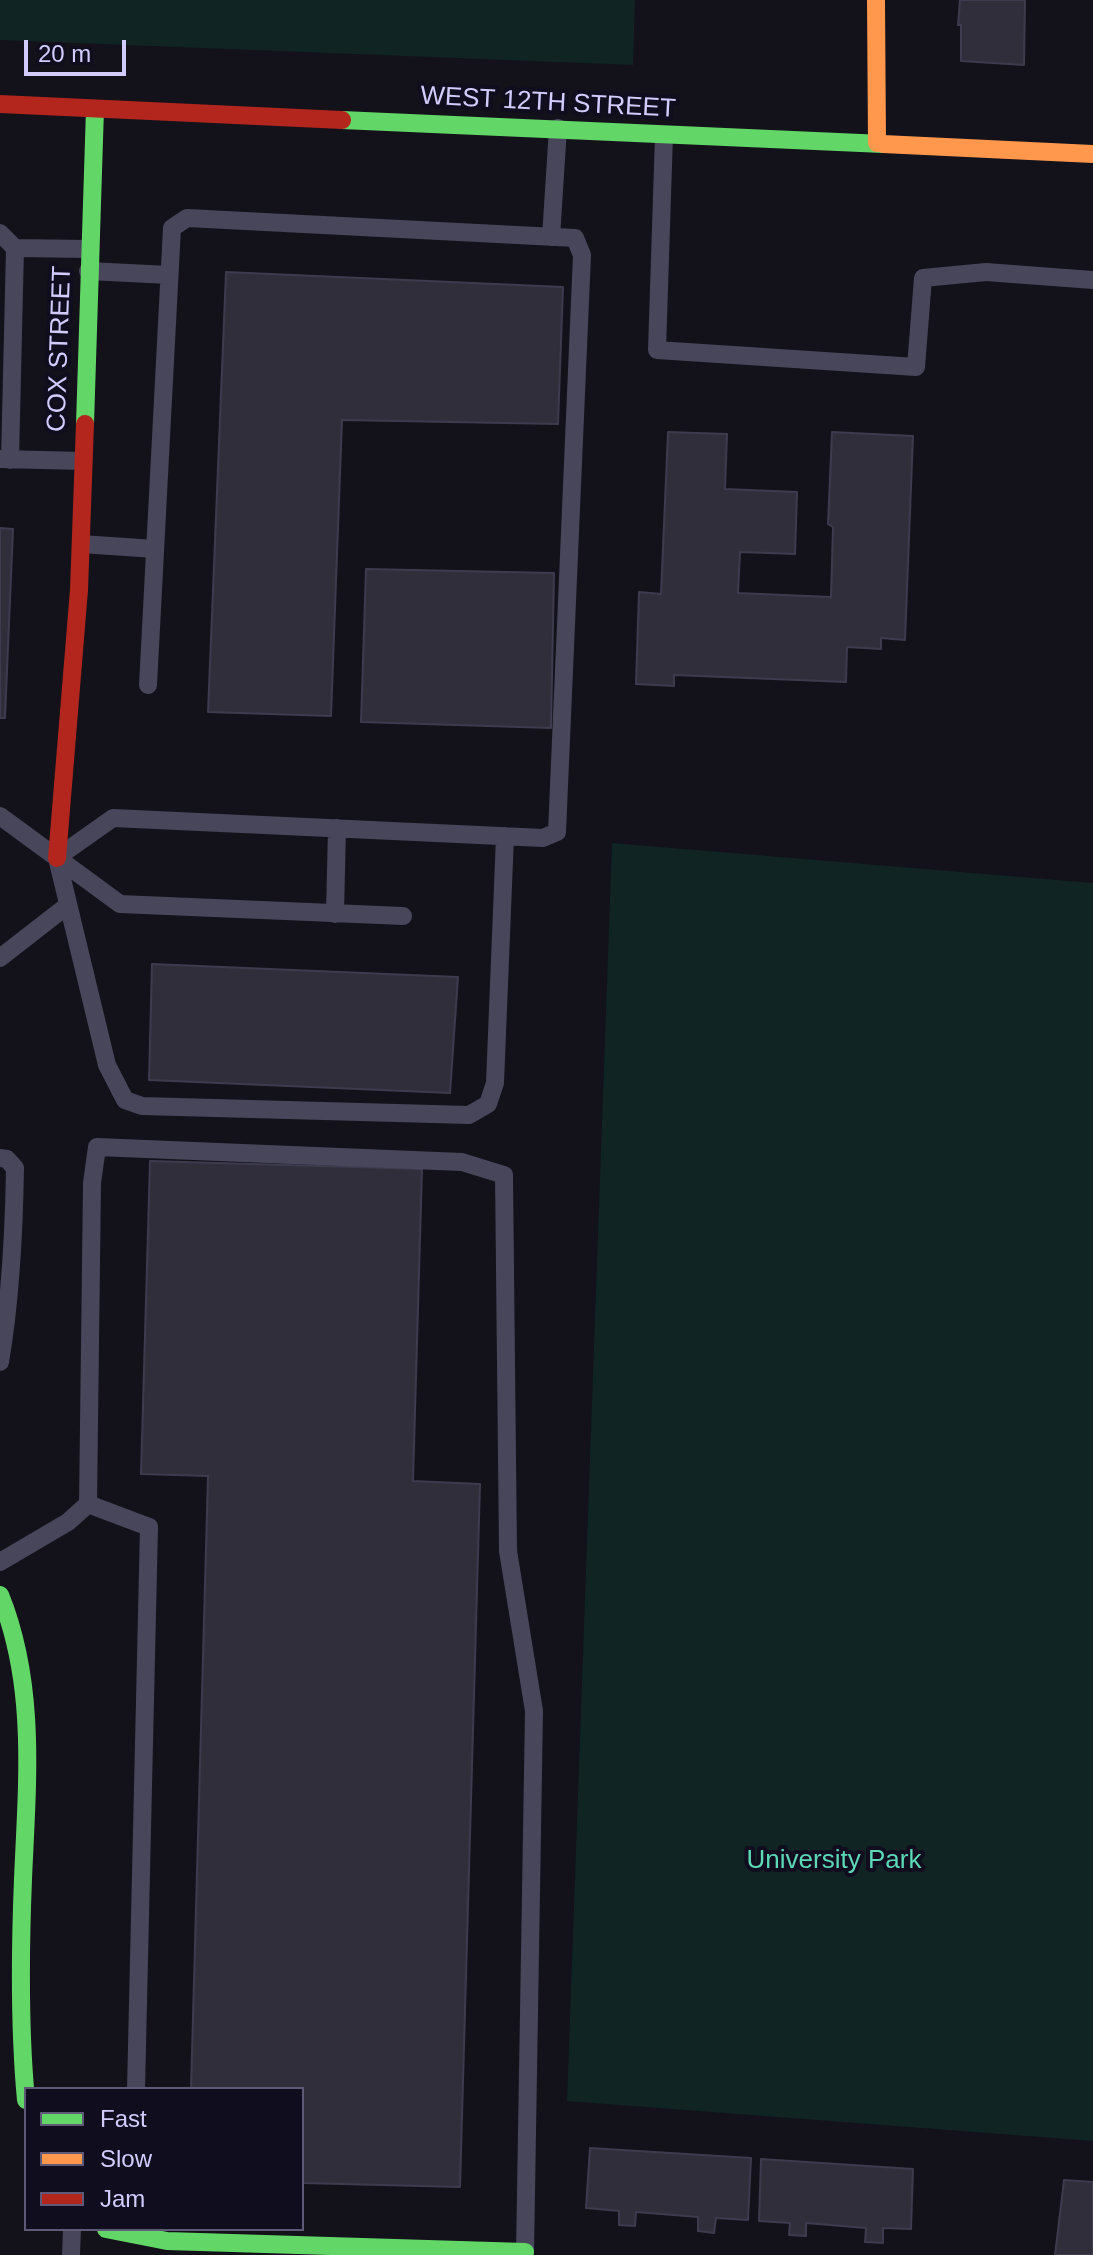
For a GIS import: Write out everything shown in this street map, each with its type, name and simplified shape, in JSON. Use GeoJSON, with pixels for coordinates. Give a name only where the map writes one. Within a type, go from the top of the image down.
{"type":"FeatureCollection","features":[{"type":"Feature","properties":{"kind":"street"},"geometry":{"type":"LineString","coordinates":[[876,0],[877,143]]}},
{"type":"Feature","properties":{"kind":"street","name":"WEST 12TH STREET"},"geometry":{"type":"LineString","coordinates":[[0,104],[1093,154]]}},
{"type":"Feature","properties":{"kind":"street","name":"COX STREET"},"geometry":{"type":"LineString","coordinates":[[57,858],[79,590],[95,109]]}},
{"type":"Feature","properties":{"kind":"street"},"geometry":{"type":"LineString","coordinates":[[0,1595],[18,1639],[24,1675],[24,2087]]}},
{"type":"Feature","properties":{"kind":"street"},"geometry":{"type":"LineString","coordinates":[[133,2232],[167,2241],[525,2254]]}},
{"type":"Feature","properties":{"kind":"lane"},"geometry":{"type":"LineString","coordinates":[[551,237],[558,128]]}},
{"type":"Feature","properties":{"kind":"lane"},"geometry":{"type":"LineString","coordinates":[[664,135],[657,350],[916,367],[923,278],[986,272],[1093,280]]}},
{"type":"Feature","properties":{"kind":"lane"},"geometry":{"type":"LineString","coordinates":[[57,858],[113,818],[543,838],[557,832],[582,255],[575,238],[187,218],[172,228],[148,685]]}},
{"type":"Feature","properties":{"kind":"lane"},"geometry":{"type":"LineString","coordinates":[[0,233],[15,248],[89,249]]}},
{"type":"Feature","properties":{"kind":"lane"},"geometry":{"type":"LineString","coordinates":[[15,248],[5,460],[83,461]]}},
{"type":"Feature","properties":{"kind":"lane"},"geometry":{"type":"LineString","coordinates":[[88,271],[169,275]]}},
{"type":"Feature","properties":{"kind":"lane"},"geometry":{"type":"LineString","coordinates":[[81,544],[155,549]]}},
{"type":"Feature","properties":{"kind":"lane"},"geometry":{"type":"LineString","coordinates":[[0,816],[120,904],[403,916]]}},
{"type":"Feature","properties":{"kind":"lane"},"geometry":{"type":"LineString","coordinates":[[335,914],[337,828]]}},
{"type":"Feature","properties":{"kind":"lane"},"geometry":{"type":"LineString","coordinates":[[57,858],[107,1065],[125,1100],[142,1106],[469,1115],[488,1104],[495,1083],[505,836]]}},
{"type":"Feature","properties":{"kind":"lane"},"geometry":{"type":"LineString","coordinates":[[0,958],[68,905]]}},
{"type":"Feature","properties":{"kind":"lane"},"geometry":{"type":"LineString","coordinates":[[0,1562],[68,1522],[88,1504],[92,1183],[97,1147],[462,1162],[504,1175],[508,1551],[534,1711],[525,2254]]}},
{"type":"Feature","properties":{"kind":"lane"},"geometry":{"type":"LineString","coordinates":[[0,1158],[7,1159],[15,1168],[14,1245],[0,1362]]}},
{"type":"Feature","properties":{"kind":"lane"},"geometry":{"type":"LineString","coordinates":[[88,1504],[149,1527],[136,2087]]}},
{"type":"Feature","properties":{"kind":"lane"},"geometry":{"type":"LineString","coordinates":[[0,1933],[22,1935]]}},
{"type":"Feature","properties":{"kind":"lane"},"geometry":{"type":"LineString","coordinates":[[71,2255],[72,2231]]}},
{"type":"Feature","properties":{"kind":"green space"},"geometry":{"type":"Polygon","coordinates":[[[0,0],[635,0],[633,65],[0,40],[0,0]]]}},
{"type":"Feature","properties":{"kind":"green space","name":"University Park"},"geometry":{"type":"Polygon","coordinates":[[[612,843],[1093,883],[1093,2141],[567,2101],[612,843]]]}},
{"type":"Feature","properties":{"kind":"building"},"geometry":{"type":"Polygon","coordinates":[[[960,0],[1025,0],[1024,65],[961,61],[961,25],[958,25],[960,0]]]}},
{"type":"Feature","properties":{"kind":"building"},"geometry":{"type":"Polygon","coordinates":[[[226,272],[563,287],[558,424],[342,420],[331,716],[208,712],[226,272]]]}},
{"type":"Feature","properties":{"kind":"building"},"geometry":{"type":"Polygon","coordinates":[[[668,432],[727,434],[725,489],[797,492],[795,554],[740,552],[738,593],[831,597],[833,527],[828,524],[832,432],[913,436],[905,640],[881,638],[881,649],[847,647],[846,682],[674,675],[674,686],[636,684],[639,592],[661,594],[668,432]]]}},
{"type":"Feature","properties":{"kind":"building"},"geometry":{"type":"Polygon","coordinates":[[[0,528],[13,529],[5,718],[0,718],[0,528]]]}},
{"type":"Feature","properties":{"kind":"building"},"geometry":{"type":"Polygon","coordinates":[[[366,569],[554,573],[551,728],[361,722],[366,569]]]}},
{"type":"Feature","properties":{"kind":"building"},"geometry":{"type":"Polygon","coordinates":[[[152,964],[458,977],[450,1093],[149,1080],[152,964]]]}},
{"type":"Feature","properties":{"kind":"building"},"geometry":{"type":"Polygon","coordinates":[[[150,1161],[422,1169],[413,1481],[480,1484],[460,2187],[304,2183],[304,2087],[191,2087],[208,1476],[141,1474],[150,1161]]]}},
{"type":"Feature","properties":{"kind":"building"},"geometry":{"type":"Polygon","coordinates":[[[590,2148],[751,2158],[748,2220],[716,2218],[714,2233],[698,2231],[698,2217],[636,2212],[635,2226],[619,2225],[619,2211],[586,2208],[590,2148]]]}},
{"type":"Feature","properties":{"kind":"building"},"geometry":{"type":"Polygon","coordinates":[[[761,2159],[913,2169],[911,2229],[883,2228],[883,2243],[865,2242],[866,2228],[806,2223],[806,2236],[789,2235],[790,2223],[759,2221],[761,2159]]]}},
{"type":"Feature","properties":{"kind":"building"},"geometry":{"type":"Polygon","coordinates":[[[1064,2180],[1093,2182],[1093,2255],[1055,2255],[1064,2180]]]}},
{"type":"Feature","properties":{"kind":"traffic: fast"},"geometry":{"type":"LineString","coordinates":[[85,424],[95,109]]}},
{"type":"Feature","properties":{"kind":"traffic: fast"},"geometry":{"type":"LineString","coordinates":[[342,120],[883,144]]}},
{"type":"Feature","properties":{"kind":"traffic: fast"},"geometry":{"type":"LineString","coordinates":[[0,1595],[20,1664],[27,1736],[21,1962],[25,2087]]}},
{"type":"Feature","properties":{"kind":"traffic: fast"},"geometry":{"type":"LineString","coordinates":[[116,2231],[167,2241],[525,2252]]}},
{"type":"Feature","properties":{"kind":"traffic: slow"},"geometry":{"type":"LineString","coordinates":[[876,0],[877,143]]}},
{"type":"Feature","properties":{"kind":"traffic: slow"},"geometry":{"type":"LineString","coordinates":[[883,144],[1093,154]]}},
{"type":"Feature","properties":{"kind":"traffic: jam"},"geometry":{"type":"LineString","coordinates":[[0,104],[342,120]]}},
{"type":"Feature","properties":{"kind":"traffic: jam"},"geometry":{"type":"LineString","coordinates":[[57,858],[79,590],[85,424]]}}]}
